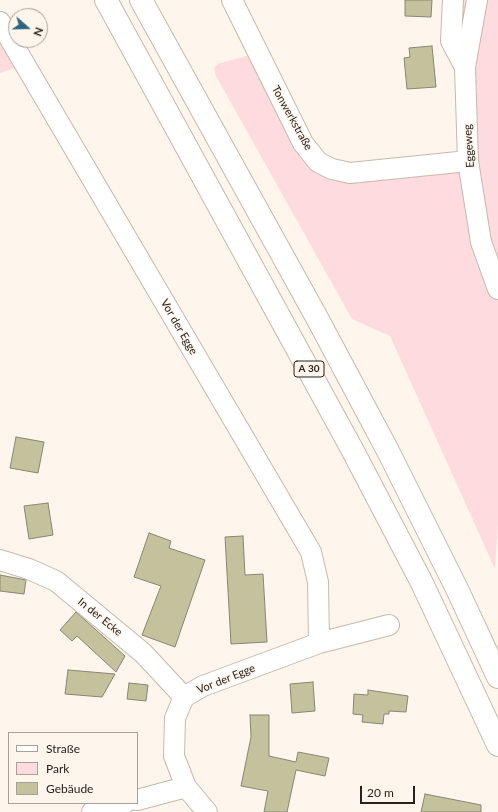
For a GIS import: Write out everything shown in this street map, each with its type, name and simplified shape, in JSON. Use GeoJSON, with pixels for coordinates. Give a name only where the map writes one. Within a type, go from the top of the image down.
{"type":"FeatureCollection","features":[{"type":"Feature","properties":{"kind":"highway","name":"A 30"},"geometry":{"type":"LineString","coordinates":[[106,0],[353,451],[422,583],[498,745]]}},
{"type":"Feature","properties":{"kind":"highway","name":"A 30"},"geometry":{"type":"LineString","coordinates":[[141,0],[381,437],[457,589],[498,677]]}},
{"type":"Feature","properties":{"kind":"street","name":"Tonwerkstraße"},"geometry":{"type":"LineString","coordinates":[[232,0],[303,143],[318,162],[332,169],[350,173],[468,161]]}},
{"type":"Feature","properties":{"kind":"street"},"geometry":{"type":"LineString","coordinates":[[453,0],[452,41],[465,67]]}},
{"type":"Feature","properties":{"kind":"street","name":"Eggeweg"},"geometry":{"type":"LineString","coordinates":[[477,0],[465,67],[468,161],[481,242],[498,289]]}},
{"type":"Feature","properties":{"kind":"street","name":"Vor der Egge"},"geometry":{"type":"LineString","coordinates":[[0,22],[311,552],[318,582],[319,643]]}},
{"type":"Feature","properties":{"kind":"street","name":"In der Ecke"},"geometry":{"type":"LineString","coordinates":[[0,560],[29,569],[56,581],[143,652],[184,697]]}},
{"type":"Feature","properties":{"kind":"street","name":"Vor der Egge"},"geometry":{"type":"LineString","coordinates":[[207,812],[186,787],[174,756],[175,718],[184,697],[203,686],[319,643],[389,625]]}},
{"type":"Feature","properties":{"kind":"street"},"geometry":{"type":"LineString","coordinates":[[138,800],[186,787]]}},
{"type":"Feature","properties":{"kind":"street"},"geometry":{"type":"LineString","coordinates":[[92,812],[121,804]]}},
{"type":"Feature","properties":{"kind":"green space"},"geometry":{"type":"Polygon","coordinates":[[[456,0],[498,0],[498,524],[495,569],[390,336],[352,319],[216,76],[214,68],[218,64],[256,53],[314,167],[470,158],[456,0]]]}},
{"type":"Feature","properties":{"kind":"green space"},"geometry":{"type":"Polygon","coordinates":[[[0,37],[17,67],[0,73],[0,37]]]}},
{"type":"Feature","properties":{"kind":"building"},"geometry":{"type":"Polygon","coordinates":[[[405,0],[432,0],[431,17],[405,16],[405,0]]]}},
{"type":"Feature","properties":{"kind":"building"},"geometry":{"type":"Polygon","coordinates":[[[432,46],[436,87],[407,89],[404,58],[410,57],[409,48],[432,46]]]}},
{"type":"Feature","properties":{"kind":"building"},"geometry":{"type":"Polygon","coordinates":[[[16,437],[44,442],[38,473],[10,468],[16,437]]]}},
{"type":"Feature","properties":{"kind":"building"},"geometry":{"type":"Polygon","coordinates":[[[48,503],[53,535],[29,539],[24,506],[48,503]]]}},
{"type":"Feature","properties":{"kind":"building"},"geometry":{"type":"Polygon","coordinates":[[[149,533],[171,541],[169,548],[205,560],[175,647],[142,635],[161,586],[134,577],[149,533]]]}},
{"type":"Feature","properties":{"kind":"building"},"geometry":{"type":"Polygon","coordinates":[[[243,536],[245,575],[263,574],[267,642],[231,644],[225,537],[243,536]]]}},
{"type":"Feature","properties":{"kind":"building"},"geometry":{"type":"Polygon","coordinates":[[[0,575],[26,580],[24,594],[0,591],[0,575]]]}},
{"type":"Feature","properties":{"kind":"building"},"geometry":{"type":"Polygon","coordinates":[[[76,612],[125,656],[116,672],[77,636],[72,641],[60,630],[76,612]]]}},
{"type":"Feature","properties":{"kind":"building"},"geometry":{"type":"Polygon","coordinates":[[[68,670],[115,674],[102,697],[65,694],[68,670]]]}},
{"type":"Feature","properties":{"kind":"building"},"geometry":{"type":"Polygon","coordinates":[[[313,682],[315,711],[292,713],[290,684],[313,682]]]}},
{"type":"Feature","properties":{"kind":"building"},"geometry":{"type":"Polygon","coordinates":[[[129,683],[148,685],[146,701],[127,699],[129,683]]]}},
{"type":"Feature","properties":{"kind":"building"},"geometry":{"type":"Polygon","coordinates":[[[368,690],[408,696],[406,712],[389,711],[389,714],[384,714],[383,724],[362,722],[363,715],[353,714],[354,694],[368,695],[368,690]]]}},
{"type":"Feature","properties":{"kind":"building"},"geometry":{"type":"Polygon","coordinates":[[[250,715],[269,715],[269,756],[296,762],[298,752],[329,758],[325,776],[296,770],[287,812],[264,812],[268,791],[241,786],[251,737],[250,715]]]}},
{"type":"Feature","properties":{"kind":"building"},"geometry":{"type":"Polygon","coordinates":[[[425,794],[481,805],[481,812],[421,812],[425,794]]]}}]}
